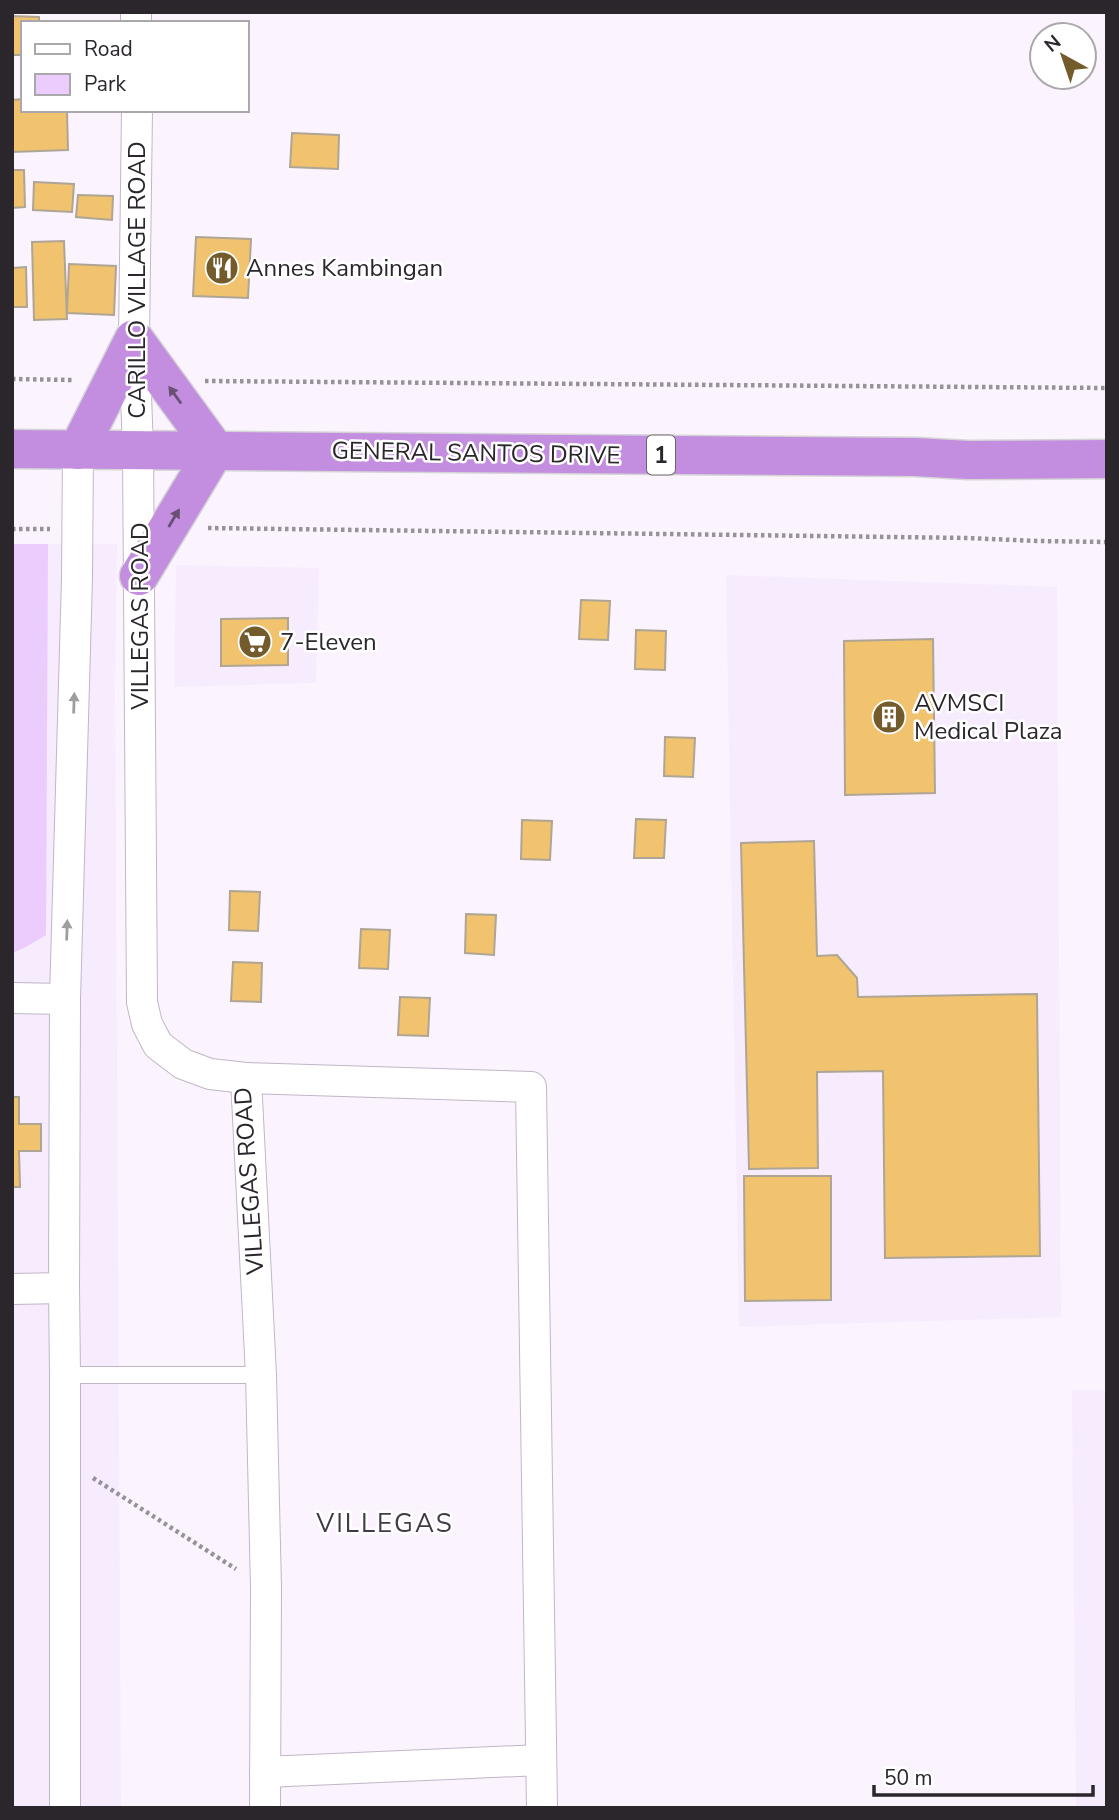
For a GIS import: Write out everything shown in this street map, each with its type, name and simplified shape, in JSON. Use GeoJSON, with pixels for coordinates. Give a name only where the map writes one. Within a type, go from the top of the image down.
{"type":"FeatureCollection","features":[{"type":"Feature","properties":{"kind":"highway"},"geometry":{"type":"LineString","coordinates":[[78,450],[134,339],[215,450],[139,576]]}},
{"type":"Feature","properties":{"kind":"highway","name":"GENERAL SANTOS DRIVE"},"geometry":{"type":"LineString","coordinates":[[12,449],[915,457],[968,460],[1107,459]]}},
{"type":"Feature","properties":{"kind":"street","name":"CARILLO VILLAGE ROAD"},"geometry":{"type":"LineString","coordinates":[[137,112],[134,339],[138,450]]}},
{"type":"Feature","properties":{"kind":"street"},"geometry":{"type":"LineString","coordinates":[[65,1808],[65,999],[78,578],[78,450]]}},
{"type":"Feature","properties":{"kind":"street","name":"VILLEGAS ROAD"},"geometry":{"type":"LineString","coordinates":[[138,450],[142,1002],[146,1024],[159,1045],[183,1064],[210,1074],[246,1078],[261,1375],[266,1588],[265,1808]]}},
{"type":"Feature","properties":{"kind":"street"},"geometry":{"type":"LineString","coordinates":[[12,998],[65,999]]}},
{"type":"Feature","properties":{"kind":"street"},"geometry":{"type":"LineString","coordinates":[[246,1078],[531,1087],[541,1808]]}},
{"type":"Feature","properties":{"kind":"street"},"geometry":{"type":"LineString","coordinates":[[12,1289],[64,1288]]}},
{"type":"Feature","properties":{"kind":"street"},"geometry":{"type":"LineString","coordinates":[[265,1772],[541,1760]]}},
{"type":"Feature","properties":{"kind":"lane"},"geometry":{"type":"LineString","coordinates":[[65,1375],[261,1375]]}},
{"type":"Feature","properties":{"kind":"path"},"geometry":{"type":"LineString","coordinates":[[12,379],[87,380]]}},
{"type":"Feature","properties":{"kind":"path"},"geometry":{"type":"LineString","coordinates":[[196,381],[1107,388]]}},
{"type":"Feature","properties":{"kind":"path"},"geometry":{"type":"LineString","coordinates":[[207,528],[1107,542]]}},
{"type":"Feature","properties":{"kind":"path"},"geometry":{"type":"LineString","coordinates":[[12,529],[51,529]]}},
{"type":"Feature","properties":{"kind":"path"},"geometry":{"type":"LineString","coordinates":[[65,1460],[266,1588]]}},
{"type":"Feature","properties":{"kind":"shaded area"},"geometry":{"type":"Polygon","coordinates":[[[12,544],[117,544],[115,689],[121,1808],[12,1808],[12,544]]]}},
{"type":"Feature","properties":{"kind":"shaded area"},"geometry":{"type":"Polygon","coordinates":[[[176,565],[319,568],[316,683],[174,687],[176,565]]]}},
{"type":"Feature","properties":{"kind":"shaded area"},"geometry":{"type":"Polygon","coordinates":[[[726,575],[1057,587],[1061,1317],[739,1327],[726,575]]]}},
{"type":"Feature","properties":{"kind":"shaded area"},"geometry":{"type":"Polygon","coordinates":[[[1072,1390],[1107,1390],[1107,1808],[1076,1808],[1072,1390]]]}},
{"type":"Feature","properties":{"kind":"green space"},"geometry":{"type":"Polygon","coordinates":[[[12,544],[48,544],[46,935],[12,953],[12,544]]]}},
{"type":"Feature","properties":{"kind":"building"},"geometry":{"type":"Polygon","coordinates":[[[12,16],[39,17],[39,21],[21,21],[21,55],[12,55],[12,16]]]}},
{"type":"Feature","properties":{"kind":"building"},"geometry":{"type":"Polygon","coordinates":[[[21,99],[21,112],[67,112],[68,150],[12,152],[12,100],[21,99]]]}},
{"type":"Feature","properties":{"kind":"building"},"geometry":{"type":"Polygon","coordinates":[[[292,133],[339,135],[338,169],[290,167],[292,133]]]}},
{"type":"Feature","properties":{"kind":"building"},"geometry":{"type":"Polygon","coordinates":[[[12,170],[24,170],[25,207],[12,208],[12,170]]]}},
{"type":"Feature","properties":{"kind":"building"},"geometry":{"type":"Polygon","coordinates":[[[34,182],[74,184],[72,212],[33,210],[34,182]]]}},
{"type":"Feature","properties":{"kind":"building"},"geometry":{"type":"Polygon","coordinates":[[[78,195],[113,196],[112,220],[76,217],[78,195]]]}},
{"type":"Feature","properties":{"kind":"building"},"geometry":{"type":"Polygon","coordinates":[[[196,237],[251,239],[248,298],[193,296],[196,237]]]}},
{"type":"Feature","properties":{"kind":"building"},"geometry":{"type":"Polygon","coordinates":[[[64,241],[67,319],[34,320],[32,242],[64,241]]]}},
{"type":"Feature","properties":{"kind":"building"},"geometry":{"type":"Polygon","coordinates":[[[69,264],[116,266],[114,315],[67,313],[69,264]]]}},
{"type":"Feature","properties":{"kind":"building"},"geometry":{"type":"Polygon","coordinates":[[[26,267],[27,307],[12,307],[12,268],[26,267]]]}},
{"type":"Feature","properties":{"kind":"building"},"geometry":{"type":"Polygon","coordinates":[[[581,600],[610,601],[608,640],[579,639],[581,600]]]}},
{"type":"Feature","properties":{"kind":"building","name":"7-Eleven"},"geometry":{"type":"Polygon","coordinates":[[[288,618],[288,665],[221,666],[221,619],[288,618]]]}},
{"type":"Feature","properties":{"kind":"building"},"geometry":{"type":"Polygon","coordinates":[[[636,630],[666,631],[665,670],[635,669],[636,630]]]}},
{"type":"Feature","properties":{"kind":"building","name":"AVMSCI Medical Plaza"},"geometry":{"type":"Polygon","coordinates":[[[933,639],[935,793],[845,795],[844,641],[933,639]]]}},
{"type":"Feature","properties":{"kind":"building"},"geometry":{"type":"Polygon","coordinates":[[[665,737],[695,738],[693,777],[664,776],[665,737]]]}},
{"type":"Feature","properties":{"kind":"building"},"geometry":{"type":"Polygon","coordinates":[[[636,819],[666,820],[664,858],[634,858],[636,819]]]}},
{"type":"Feature","properties":{"kind":"building"},"geometry":{"type":"Polygon","coordinates":[[[522,820],[552,821],[550,860],[521,859],[522,820]]]}},
{"type":"Feature","properties":{"kind":"building"},"geometry":{"type":"Polygon","coordinates":[[[814,841],[817,956],[837,955],[857,978],[858,997],[1037,994],[1040,1256],[885,1258],[883,1071],[817,1072],[818,1168],[749,1169],[741,843],[814,841]]]}},
{"type":"Feature","properties":{"kind":"building"},"geometry":{"type":"Polygon","coordinates":[[[230,891],[260,892],[258,931],[229,930],[230,891]]]}},
{"type":"Feature","properties":{"kind":"building"},"geometry":{"type":"Polygon","coordinates":[[[466,914],[496,915],[494,955],[465,953],[466,914]]]}},
{"type":"Feature","properties":{"kind":"building"},"geometry":{"type":"Polygon","coordinates":[[[361,929],[390,930],[388,969],[359,968],[361,929]]]}},
{"type":"Feature","properties":{"kind":"building"},"geometry":{"type":"Polygon","coordinates":[[[233,962],[262,963],[261,1002],[231,1001],[233,962]]]}},
{"type":"Feature","properties":{"kind":"building"},"geometry":{"type":"Polygon","coordinates":[[[400,997],[430,998],[428,1036],[398,1035],[400,997]]]}},
{"type":"Feature","properties":{"kind":"building"},"geometry":{"type":"Polygon","coordinates":[[[12,1097],[19,1097],[19,1124],[41,1124],[41,1151],[19,1151],[20,1187],[12,1187],[12,1097]]]}},
{"type":"Feature","properties":{"kind":"building"},"geometry":{"type":"Polygon","coordinates":[[[744,1176],[831,1176],[831,1300],[745,1301],[744,1176]]]}},
{"type":"Feature","properties":{"kind":"place","name":"Annes Kambingan"},"geometry":{"type":"Point","coordinates":[222,268]}},
{"type":"Feature","properties":{"kind":"place","name":"7-Eleven"},"geometry":{"type":"Point","coordinates":[255,642]}},
{"type":"Feature","properties":{"kind":"place","name":"AVMSCI Medical Plaza"},"geometry":{"type":"Point","coordinates":[889,717]}},
{"type":"Feature","properties":{"kind":"district","name":"VILLEGAS"},"geometry":{"type":"Point","coordinates":[385,1523]}}]}
